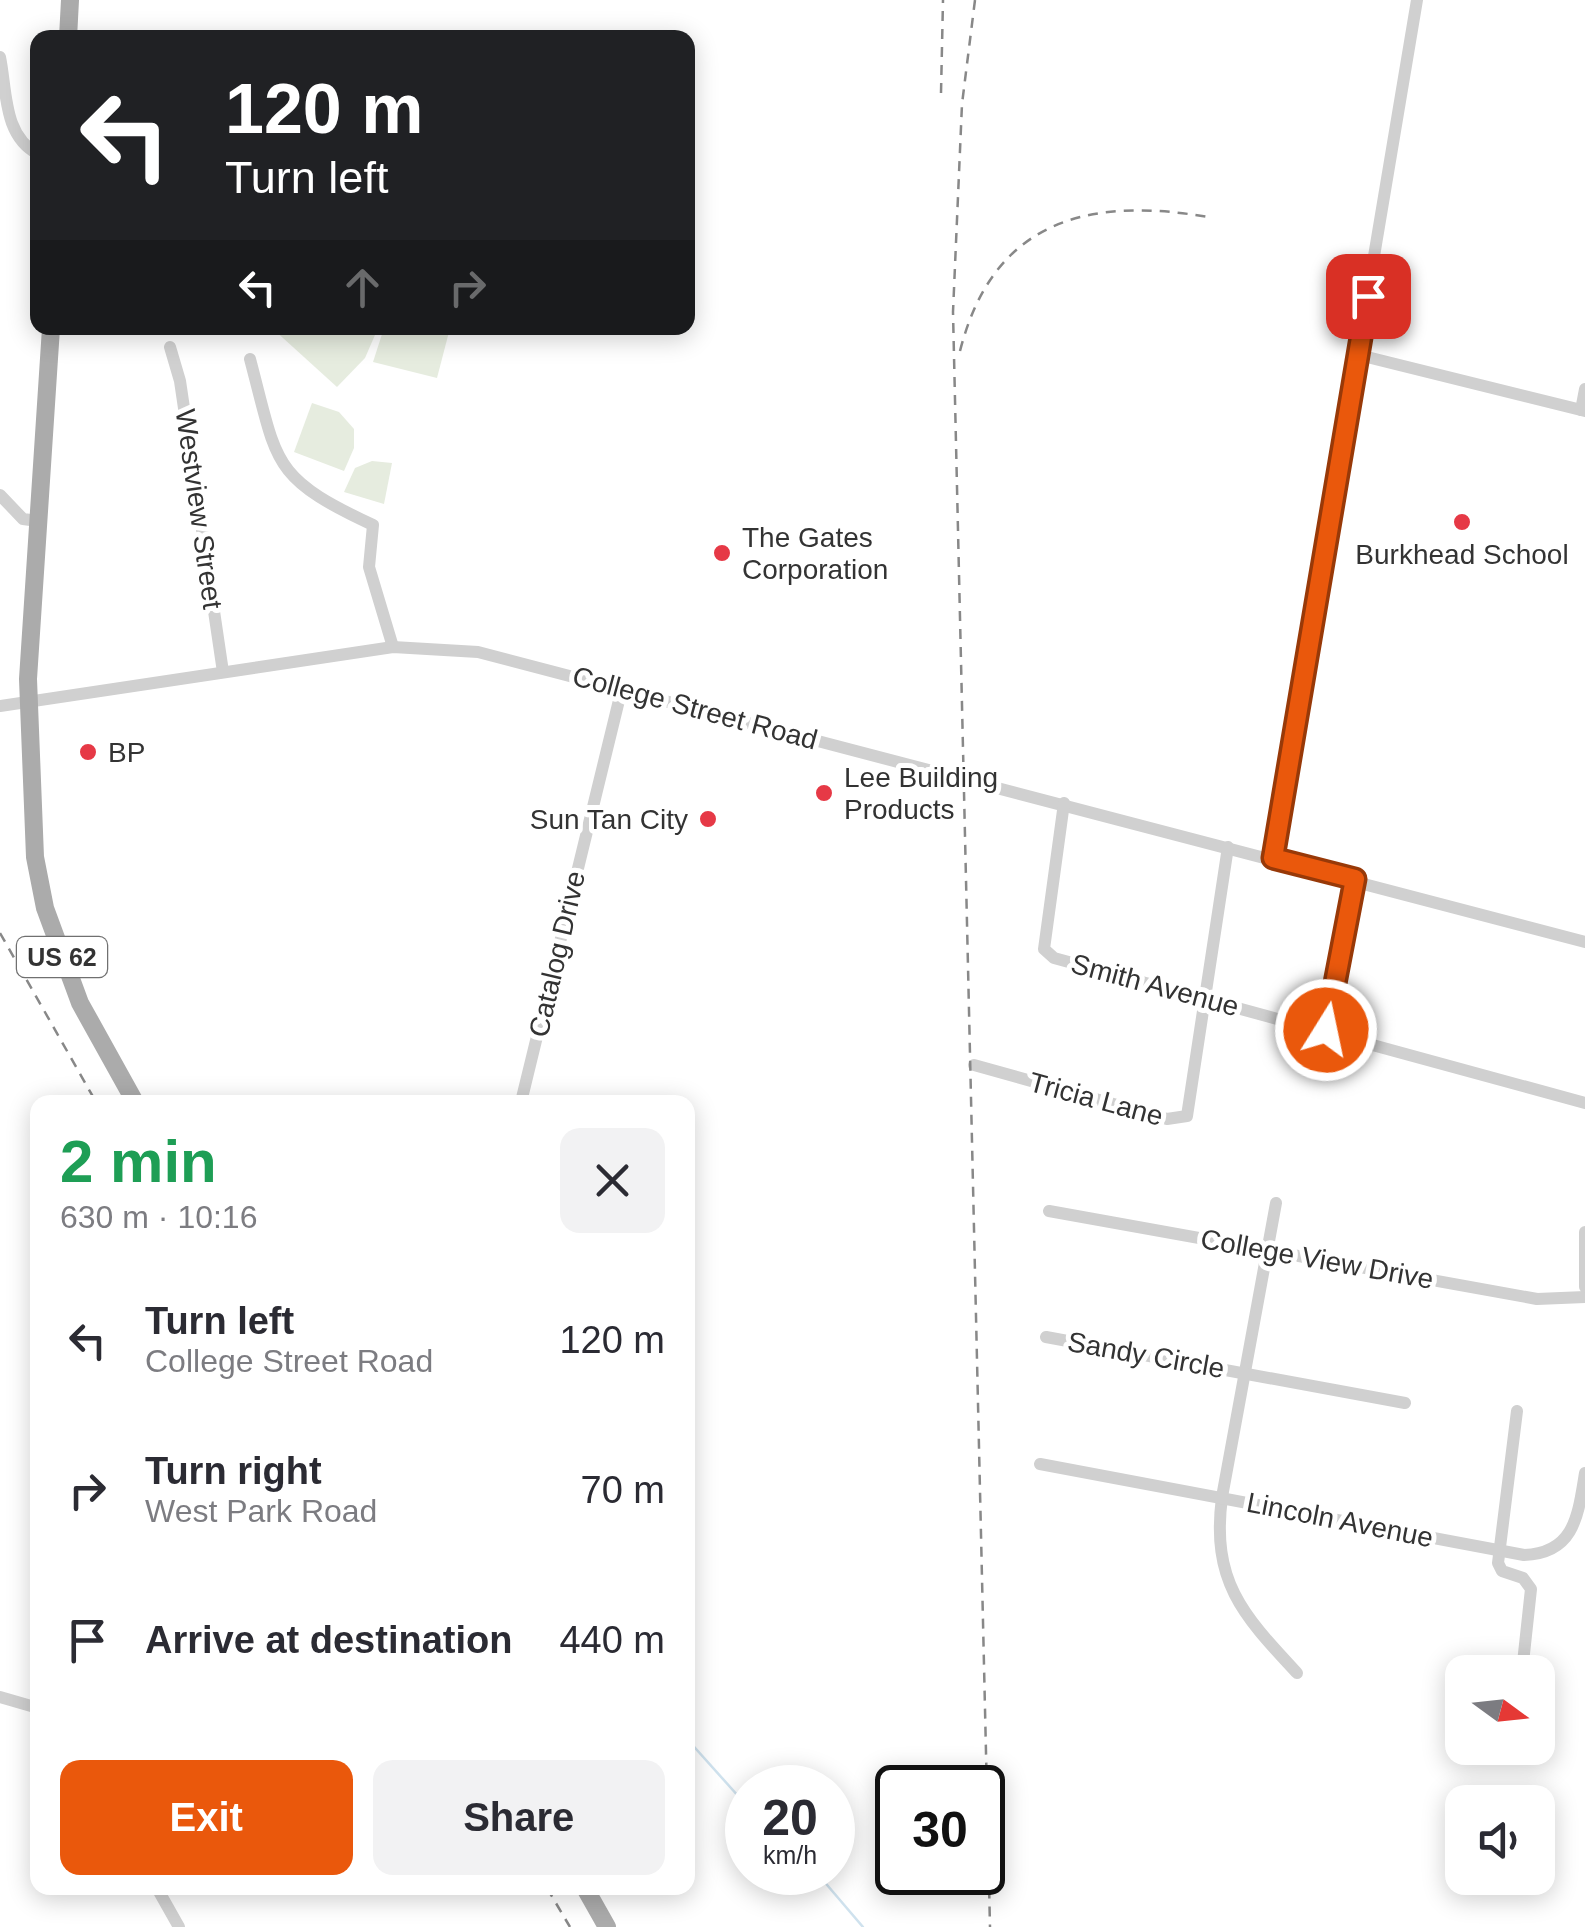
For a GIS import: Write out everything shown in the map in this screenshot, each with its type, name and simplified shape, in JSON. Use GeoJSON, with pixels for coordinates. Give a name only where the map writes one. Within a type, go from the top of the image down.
{"type":"FeatureCollection","features":[{"type":"Feature","properties":{"kind":"main road"},"geometry":{"type":"LineString","coordinates":[[68,30],[70,0]]}},
{"type":"Feature","properties":{"kind":"main road","name":"US 62"},"geometry":{"type":"LineString","coordinates":[[51,335],[27,704],[34,856],[45,908],[80,1003],[131,1095]]}},
{"type":"Feature","properties":{"kind":"main road"},"geometry":{"type":"LineString","coordinates":[[589,1895],[607,1927]]}},
{"type":"Feature","properties":{"kind":"street"},"geometry":{"type":"LineString","coordinates":[[1273,858],[1417,0]]}},
{"type":"Feature","properties":{"kind":"street"},"geometry":{"type":"LineString","coordinates":[[0,57],[14,130],[30,149]]}},
{"type":"Feature","properties":{"kind":"street","name":"Westview Street"},"geometry":{"type":"LineString","coordinates":[[170,347],[180,381],[223,672]]}},
{"type":"Feature","properties":{"kind":"street"},"geometry":{"type":"LineString","coordinates":[[1358,355],[1583,410],[1585,389]]}},
{"type":"Feature","properties":{"kind":"street"},"geometry":{"type":"LineString","coordinates":[[250,359],[272,441],[288,473],[313,496],[373,526],[368,567],[393,647]]}},
{"type":"Feature","properties":{"kind":"street"},"geometry":{"type":"LineString","coordinates":[[0,495],[24,519],[38,521]]}},
{"type":"Feature","properties":{"kind":"street","name":"College Street Road"},"geometry":{"type":"LineString","coordinates":[[0,706],[393,647],[478,652],[1585,942]]}},
{"type":"Feature","properties":{"kind":"street","name":"Catalog Drive"},"geometry":{"type":"LineString","coordinates":[[523,1095],[622,688]]}},
{"type":"Feature","properties":{"kind":"street","name":"Smith Avenue"},"geometry":{"type":"LineString","coordinates":[[1064,803],[1044,927],[1047,954],[1585,1102]]}},
{"type":"Feature","properties":{"kind":"street","name":"Tricia Lane"},"geometry":{"type":"LineString","coordinates":[[974,1065],[1181,1120],[1192,1102],[1228,847]]}},
{"type":"Feature","properties":{"kind":"street"},"geometry":{"type":"LineString","coordinates":[[1326,1030],[1355,879]]}},
{"type":"Feature","properties":{"kind":"street"},"geometry":{"type":"LineString","coordinates":[[1276,1204],[1222,1497],[1220,1536],[1224,1571],[1244,1616],[1297,1673]]}},
{"type":"Feature","properties":{"kind":"street","name":"College View Drive"},"geometry":{"type":"LineString","coordinates":[[1048,1211],[1536,1299],[1585,1296]]}},
{"type":"Feature","properties":{"kind":"street"},"geometry":{"type":"LineString","coordinates":[[1585,1232],[1585,1287]]}},
{"type":"Feature","properties":{"kind":"street","name":"Sandy Circle"},"geometry":{"type":"LineString","coordinates":[[1046,1337],[1405,1403]]}},
{"type":"Feature","properties":{"kind":"street"},"geometry":{"type":"LineString","coordinates":[[1516,1412],[1498,1568],[1523,1578],[1532,1589],[1524,1655]]}},
{"type":"Feature","properties":{"kind":"street","name":"Lincoln Avenue"},"geometry":{"type":"LineString","coordinates":[[1040,1464],[1532,1555],[1562,1544],[1576,1521],[1585,1472]]}},
{"type":"Feature","properties":{"kind":"street"},"geometry":{"type":"LineString","coordinates":[[0,1696],[30,1705]]}},
{"type":"Feature","properties":{"kind":"street"},"geometry":{"type":"LineString","coordinates":[[161,1895],[179,1927]]}},
{"type":"Feature","properties":{"kind":"shaded area"},"geometry":{"type":"Polygon","coordinates":[[[280,335],[375,335],[365,358],[337,387],[280,335]]]}},
{"type":"Feature","properties":{"kind":"shaded area"},"geometry":{"type":"Polygon","coordinates":[[[382,335],[448,335],[437,378],[373,362],[382,335]]]}},
{"type":"Feature","properties":{"kind":"shaded area"},"geometry":{"type":"Polygon","coordinates":[[[312,403],[339,412],[354,429],[354,448],[344,471],[294,452],[312,403]]]}},
{"type":"Feature","properties":{"kind":"shaded area"},"geometry":{"type":"Polygon","coordinates":[[[372,461],[392,463],[384,504],[344,492],[355,468],[372,461]]]}},
{"type":"Feature","properties":{"kind":"waterway"},"geometry":{"type":"LineString","coordinates":[[695,1748],[725,1781]]}},
{"type":"Feature","properties":{"kind":"waterway"},"geometry":{"type":"LineString","coordinates":[[836,1895],[863,1927]]}},
{"type":"Feature","properties":{"kind":"railway"},"geometry":{"type":"LineString","coordinates":[[941,93],[943,0]]}},
{"type":"Feature","properties":{"kind":"railway"},"geometry":{"type":"LineString","coordinates":[[975,0],[962,104],[953,312],[990,1927]]}},
{"type":"Feature","properties":{"kind":"railway"},"geometry":{"type":"LineString","coordinates":[[960,351],[975,307],[996,272],[1021,246],[1051,227],[1085,216],[1123,211],[1208,217]]}},
{"type":"Feature","properties":{"kind":"railway"},"geometry":{"type":"LineString","coordinates":[[0,933],[92,1095]]}},
{"type":"Feature","properties":{"kind":"railway"},"geometry":{"type":"LineString","coordinates":[[551,1895],[570,1927]]}},
{"type":"Feature","properties":{"kind":"place","name":"Burkhead School"},"geometry":{"type":"Point","coordinates":[1462,522]}},
{"type":"Feature","properties":{"kind":"place","name":"The Gates Corporation"},"geometry":{"type":"Point","coordinates":[722,553]}},
{"type":"Feature","properties":{"kind":"place","name":"BP"},"geometry":{"type":"Point","coordinates":[88,752]}},
{"type":"Feature","properties":{"kind":"place","name":"Lee Building Products"},"geometry":{"type":"Point","coordinates":[824,793]}},
{"type":"Feature","properties":{"kind":"place","name":"Sun Tan City"},"geometry":{"type":"Point","coordinates":[708,819]}},
{"type":"Feature","properties":{"kind":"route"},"geometry":{"type":"LineString","coordinates":[[1326,1030],[1355,879],[1273,858],[1368,296]]}}]}
